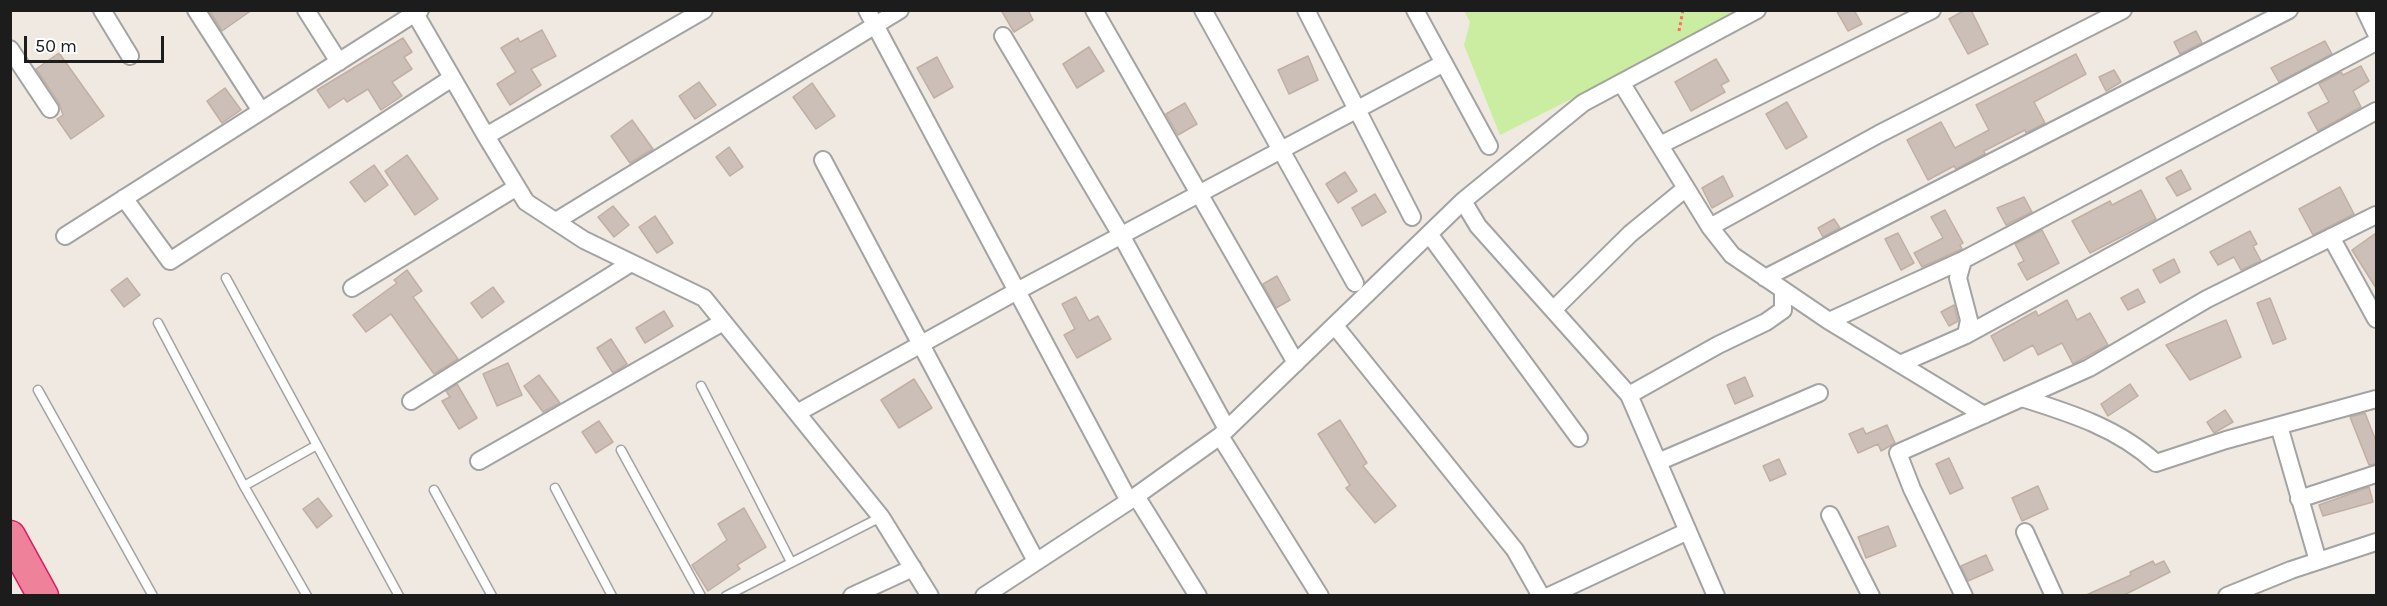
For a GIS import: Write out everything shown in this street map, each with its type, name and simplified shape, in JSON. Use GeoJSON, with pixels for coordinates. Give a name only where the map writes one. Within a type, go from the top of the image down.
{"type":"FeatureCollection","features":[{"type":"Feature","properties":{"kind":"highway"},"geometry":{"type":"LineString","coordinates":[[10,536],[43,596]]}},
{"type":"Feature","properties":{"kind":"street"},"geometry":{"type":"LineString","coordinates":[[102,10],[130,56]]}},
{"type":"Feature","properties":{"kind":"street"},"geometry":{"type":"LineString","coordinates":[[196,10],[261,111]]}},
{"type":"Feature","properties":{"kind":"street"},"geometry":{"type":"LineString","coordinates":[[306,10],[339,62]]}},
{"type":"Feature","properties":{"kind":"street"},"geometry":{"type":"LineString","coordinates":[[486,136],[704,10]]}},
{"type":"Feature","properties":{"kind":"street"},"geometry":{"type":"LineString","coordinates":[[556,221],[871,18],[900,10]]}},
{"type":"Feature","properties":{"kind":"street"},"geometry":{"type":"LineString","coordinates":[[1094,10],[1296,363]]}},
{"type":"Feature","properties":{"kind":"street"},"geometry":{"type":"LineString","coordinates":[[1203,10],[1355,283]]}},
{"type":"Feature","properties":{"kind":"street"},"geometry":{"type":"LineString","coordinates":[[1306,10],[1412,217]]}},
{"type":"Feature","properties":{"kind":"street"},"geometry":{"type":"LineString","coordinates":[[1415,10],[1489,146]]}},
{"type":"Feature","properties":{"kind":"street"},"geometry":{"type":"LineString","coordinates":[[984,596],[1132,498],[1223,433],[1463,201],[1582,103],[1622,84],[1757,10]]}},
{"type":"Feature","properties":{"kind":"street"},"geometry":{"type":"LineString","coordinates":[[1660,145],[1932,10]]}},
{"type":"Feature","properties":{"kind":"street"},"geometry":{"type":"LineString","coordinates":[[1710,227],[1879,134],[2123,10]]}},
{"type":"Feature","properties":{"kind":"street"},"geometry":{"type":"LineString","coordinates":[[1765,278],[2289,10]]}},
{"type":"Feature","properties":{"kind":"street"},"geometry":{"type":"LineString","coordinates":[[2365,10],[2376,33]]}},
{"type":"Feature","properties":{"kind":"street"},"geometry":{"type":"LineString","coordinates":[[65,236],[416,12],[452,78],[526,202],[584,240],[704,298],[881,516],[930,596]]}},
{"type":"Feature","properties":{"kind":"street"},"geometry":{"type":"LineString","coordinates":[[871,18],[1017,291],[1132,498],[1198,596]]}},
{"type":"Feature","properties":{"kind":"street"},"geometry":{"type":"LineString","coordinates":[[1003,36],[1121,235],[1223,433],[1320,596]]}},
{"type":"Feature","properties":{"kind":"street"},"geometry":{"type":"LineString","coordinates":[[1829,321],[1963,260],[2376,42]]}},
{"type":"Feature","properties":{"kind":"street"},"geometry":{"type":"LineString","coordinates":[[10,50],[50,109]]}},
{"type":"Feature","properties":{"kind":"street"},"geometry":{"type":"LineString","coordinates":[[797,413],[1017,291],[1444,63]]}},
{"type":"Feature","properties":{"kind":"street"},"geometry":{"type":"LineString","coordinates":[[124,198],[170,261],[452,78]]}},
{"type":"Feature","properties":{"kind":"street"},"geometry":{"type":"LineString","coordinates":[[1622,84],[1710,227],[1732,255],[1829,321],[1984,415]]}},
{"type":"Feature","properties":{"kind":"street"},"geometry":{"type":"LineString","coordinates":[[1900,364],[1966,335],[2376,111]]}},
{"type":"Feature","properties":{"kind":"street"},"geometry":{"type":"LineString","coordinates":[[823,160],[1036,561]]}},
{"type":"Feature","properties":{"kind":"street"},"geometry":{"type":"LineString","coordinates":[[352,288],[517,187]]}},
{"type":"Feature","properties":{"kind":"street"},"geometry":{"type":"LineString","coordinates":[[1553,310],[1630,234],[1686,188]]}},
{"type":"Feature","properties":{"kind":"street"},"geometry":{"type":"LineString","coordinates":[[1463,201],[1478,226],[1629,395],[1716,596]]}},
{"type":"Feature","properties":{"kind":"street"},"geometry":{"type":"LineString","coordinates":[[1964,596],[1912,489],[1898,453],[2089,368],[2207,299],[2376,215]]}},
{"type":"Feature","properties":{"kind":"street"},"geometry":{"type":"LineString","coordinates":[[1429,234],[1579,438]]}},
{"type":"Feature","properties":{"kind":"street"},"geometry":{"type":"LineString","coordinates":[[2331,237],[2376,319]]}},
{"type":"Feature","properties":{"kind":"street"},"geometry":{"type":"LineString","coordinates":[[1963,260],[1958,278],[1969,320],[1966,335]]}},
{"type":"Feature","properties":{"kind":"street"},"geometry":{"type":"LineString","coordinates":[[411,401],[632,263]]}},
{"type":"Feature","properties":{"kind":"street"},"geometry":{"type":"LineString","coordinates":[[1629,395],[1718,345],[1766,322],[1783,310],[1783,290]]}},
{"type":"Feature","properties":{"kind":"street"},"geometry":{"type":"LineString","coordinates":[[479,461],[723,321]]}},
{"type":"Feature","properties":{"kind":"street"},"geometry":{"type":"LineString","coordinates":[[1335,326],[1515,550],[1541,596]]}},
{"type":"Feature","properties":{"kind":"street"},"geometry":{"type":"LineString","coordinates":[[1658,462],[1820,393]]}},
{"type":"Feature","properties":{"kind":"street"},"geometry":{"type":"LineString","coordinates":[[2022,398],[2086,418],[2137,445],[2156,463],[2226,440],[2376,399]]}},
{"type":"Feature","properties":{"kind":"street"},"geometry":{"type":"LineString","coordinates":[[2278,426],[2318,561]]}},
{"type":"Feature","properties":{"kind":"street"},"geometry":{"type":"LineString","coordinates":[[2299,499],[2376,474]]}},
{"type":"Feature","properties":{"kind":"street"},"geometry":{"type":"LineString","coordinates":[[1830,515],[1871,596]]}},
{"type":"Feature","properties":{"kind":"street"},"geometry":{"type":"LineString","coordinates":[[1549,596],[1688,531]]}},
{"type":"Feature","properties":{"kind":"street"},"geometry":{"type":"LineString","coordinates":[[2025,532],[2054,596]]}},
{"type":"Feature","properties":{"kind":"street"},"geometry":{"type":"LineString","coordinates":[[2226,596],[2376,542]]}},
{"type":"Feature","properties":{"kind":"street"},"geometry":{"type":"LineString","coordinates":[[852,596],[913,568]]}},
{"type":"Feature","properties":{"kind":"lane"},"geometry":{"type":"LineString","coordinates":[[226,278],[399,596]]}},
{"type":"Feature","properties":{"kind":"lane"},"geometry":{"type":"LineString","coordinates":[[158,323],[244,486],[307,596]]}},
{"type":"Feature","properties":{"kind":"lane"},"geometry":{"type":"LineString","coordinates":[[701,386],[791,562]]}},
{"type":"Feature","properties":{"kind":"lane"},"geometry":{"type":"LineString","coordinates":[[38,390],[153,596]]}},
{"type":"Feature","properties":{"kind":"lane"},"geometry":{"type":"LineString","coordinates":[[244,486],[317,445]]}},
{"type":"Feature","properties":{"kind":"lane"},"geometry":{"type":"LineString","coordinates":[[621,450],[701,596]]}},
{"type":"Feature","properties":{"kind":"lane"},"geometry":{"type":"LineString","coordinates":[[555,488],[612,596]]}},
{"type":"Feature","properties":{"kind":"lane"},"geometry":{"type":"LineString","coordinates":[[434,490],[492,596]]}},
{"type":"Feature","properties":{"kind":"lane"},"geometry":{"type":"LineString","coordinates":[[726,596],[881,516]]}},
{"type":"Feature","properties":{"kind":"green space"},"geometry":{"type":"Polygon","coordinates":[[[1464,11],[1746,11],[1500,135],[1464,45],[1470,22],[1464,11]]]}},
{"type":"Feature","properties":{"kind":"building"},"geometry":{"type":"Polygon","coordinates":[[[209,10],[252,10],[222,31],[209,10]]]}},
{"type":"Feature","properties":{"kind":"building"},"geometry":{"type":"Polygon","coordinates":[[[1001,10],[1028,10],[1033,20],[1014,32],[1001,10]]]}},
{"type":"Feature","properties":{"kind":"building"},"geometry":{"type":"Polygon","coordinates":[[[1836,10],[1854,10],[1862,24],[1848,31],[1836,10]]]}},
{"type":"Feature","properties":{"kind":"building"},"geometry":{"type":"Polygon","coordinates":[[[1965,10],[1971,10],[1988,44],[1968,54],[1949,19],[1965,10]]]}},
{"type":"Feature","properties":{"kind":"building"},"geometry":{"type":"Polygon","coordinates":[[[542,30],[556,56],[531,69],[541,85],[510,105],[497,84],[516,72],[501,48],[518,38],[520,42],[542,30]]]}},
{"type":"Feature","properties":{"kind":"building"},"geometry":{"type":"Polygon","coordinates":[[[2196,31],[2202,43],[2180,54],[2174,42],[2196,31]]]}},
{"type":"Feature","properties":{"kind":"building"},"geometry":{"type":"Polygon","coordinates":[[[403,38],[412,52],[404,57],[412,69],[392,82],[402,96],[381,110],[368,89],[347,102],[344,98],[329,108],[317,90],[403,38]]]}},
{"type":"Feature","properties":{"kind":"building"},"geometry":{"type":"Polygon","coordinates":[[[2325,41],[2332,54],[2279,82],[2271,68],[2325,41]]]}},
{"type":"Feature","properties":{"kind":"building"},"geometry":{"type":"Polygon","coordinates":[[[1089,47],[1104,71],[1077,88],[1063,64],[1089,47]]]}},
{"type":"Feature","properties":{"kind":"building"},"geometry":{"type":"Polygon","coordinates":[[[59,53],[104,116],[71,139],[57,119],[63,115],[59,103],[36,69],[59,53]]]}},
{"type":"Feature","properties":{"kind":"building"},"geometry":{"type":"Polygon","coordinates":[[[2076,54],[2086,74],[2034,102],[2045,123],[2026,133],[2025,130],[1984,151],[1985,154],[1956,169],[1954,166],[1928,180],[1907,140],[1941,122],[1955,148],[1989,130],[1976,105],[2076,54]]]}},
{"type":"Feature","properties":{"kind":"building"},"geometry":{"type":"Polygon","coordinates":[[[1308,56],[1318,80],[1289,94],[1278,70],[1308,56]]]}},
{"type":"Feature","properties":{"kind":"building"},"geometry":{"type":"Polygon","coordinates":[[[937,57],[953,87],[934,98],[917,68],[937,57]]]}},
{"type":"Feature","properties":{"kind":"building"},"geometry":{"type":"Polygon","coordinates":[[[1716,59],[1729,81],[1721,85],[1725,92],[1691,111],[1675,82],[1716,59]]]}},
{"type":"Feature","properties":{"kind":"building"},"geometry":{"type":"Polygon","coordinates":[[[2361,66],[2369,81],[2353,91],[2361,107],[2318,131],[2308,113],[2329,102],[2319,84],[2341,72],[2343,75],[2361,66]]]}},
{"type":"Feature","properties":{"kind":"building"},"geometry":{"type":"Polygon","coordinates":[[[2114,70],[2121,82],[2106,91],[2099,77],[2114,70]]]}},
{"type":"Feature","properties":{"kind":"building"},"geometry":{"type":"Polygon","coordinates":[[[699,82],[716,105],[695,119],[679,96],[699,82]]]}},
{"type":"Feature","properties":{"kind":"building"},"geometry":{"type":"Polygon","coordinates":[[[812,83],[835,116],[816,129],[793,97],[812,83]]]}},
{"type":"Feature","properties":{"kind":"building"},"geometry":{"type":"Polygon","coordinates":[[[225,88],[241,110],[222,123],[207,101],[225,88]]]}},
{"type":"Feature","properties":{"kind":"building"},"geometry":{"type":"Polygon","coordinates":[[[1787,102],[1807,137],[1786,149],[1766,114],[1787,102]]]}},
{"type":"Feature","properties":{"kind":"building"},"geometry":{"type":"Polygon","coordinates":[[[1185,103],[1197,124],[1178,135],[1166,114],[1185,103]]]}},
{"type":"Feature","properties":{"kind":"building"},"geometry":{"type":"Polygon","coordinates":[[[632,120],[653,149],[630,163],[611,136],[632,120]]]}},
{"type":"Feature","properties":{"kind":"building"},"geometry":{"type":"Polygon","coordinates":[[[729,147],[743,167],[730,176],[716,157],[729,147]]]}},
{"type":"Feature","properties":{"kind":"building"},"geometry":{"type":"Polygon","coordinates":[[[407,155],[438,199],[415,215],[385,171],[407,155]]]}},
{"type":"Feature","properties":{"kind":"building"},"geometry":{"type":"Polygon","coordinates":[[[374,165],[388,185],[365,202],[350,182],[374,165]]]}},
{"type":"Feature","properties":{"kind":"building"},"geometry":{"type":"Polygon","coordinates":[[[2181,170],[2191,189],[2177,196],[2166,178],[2181,170]]]}},
{"type":"Feature","properties":{"kind":"building"},"geometry":{"type":"Polygon","coordinates":[[[1345,172],[1357,191],[1338,203],[1326,184],[1345,172]]]}},
{"type":"Feature","properties":{"kind":"building"},"geometry":{"type":"Polygon","coordinates":[[[1723,176],[1733,196],[1712,208],[1702,188],[1723,176]]]}},
{"type":"Feature","properties":{"kind":"building"},"geometry":{"type":"Polygon","coordinates":[[[2340,187],[2354,214],[2313,235],[2299,209],[2340,187]]]}},
{"type":"Feature","properties":{"kind":"building"},"geometry":{"type":"Polygon","coordinates":[[[2141,190],[2156,219],[2090,253],[2072,221],[2110,201],[2112,205],[2141,190]]]}},
{"type":"Feature","properties":{"kind":"building"},"geometry":{"type":"Polygon","coordinates":[[[1375,194],[1386,212],[1362,226],[1352,208],[1375,194]]]}},
{"type":"Feature","properties":{"kind":"building"},"geometry":{"type":"Polygon","coordinates":[[[2024,197],[2032,212],[2006,225],[1997,208],[2024,197]]]}},
{"type":"Feature","properties":{"kind":"building"},"geometry":{"type":"Polygon","coordinates":[[[613,206],[629,225],[614,237],[598,217],[613,206]]]}},
{"type":"Feature","properties":{"kind":"building"},"geometry":{"type":"Polygon","coordinates":[[[1945,210],[1963,243],[1960,245],[1962,249],[1922,267],[1914,253],[1943,238],[1931,217],[1945,210]]]}},
{"type":"Feature","properties":{"kind":"building"},"geometry":{"type":"Polygon","coordinates":[[[655,216],[673,243],[657,253],[639,227],[655,216]]]}},
{"type":"Feature","properties":{"kind":"building"},"geometry":{"type":"Polygon","coordinates":[[[1834,219],[1840,228],[1823,237],[1818,228],[1834,219]]]}},
{"type":"Feature","properties":{"kind":"building"},"geometry":{"type":"Polygon","coordinates":[[[2042,230],[2059,263],[2027,280],[2018,264],[2024,261],[2015,244],[2042,230]]]}},
{"type":"Feature","properties":{"kind":"building"},"geometry":{"type":"Polygon","coordinates":[[[2250,231],[2257,244],[2253,246],[2261,261],[2241,270],[2234,257],[2218,265],[2210,252],[2250,231]]]}},
{"type":"Feature","properties":{"kind":"building"},"geometry":{"type":"Polygon","coordinates":[[[1898,233],[1914,263],[1901,270],[1885,239],[1898,233]]]}},
{"type":"Feature","properties":{"kind":"building"},"geometry":{"type":"Polygon","coordinates":[[[2376,233],[2376,288],[2352,250],[2376,233]]]}},
{"type":"Feature","properties":{"kind":"building"},"geometry":{"type":"Polygon","coordinates":[[[2174,259],[2180,272],[2160,283],[2153,270],[2174,259]]]}},
{"type":"Feature","properties":{"kind":"building"},"geometry":{"type":"Polygon","coordinates":[[[407,270],[422,291],[413,297],[458,359],[434,374],[391,314],[366,332],[353,315],[397,283],[394,280],[407,270]]]}},
{"type":"Feature","properties":{"kind":"building"},"geometry":{"type":"Polygon","coordinates":[[[1277,276],[1290,300],[1276,308],[1263,284],[1277,276]]]}},
{"type":"Feature","properties":{"kind":"building"},"geometry":{"type":"Polygon","coordinates":[[[127,278],[140,295],[124,307],[111,290],[127,278]]]}},
{"type":"Feature","properties":{"kind":"building"},"geometry":{"type":"Polygon","coordinates":[[[493,287],[504,302],[482,318],[471,303],[493,287]]]}},
{"type":"Feature","properties":{"kind":"building"},"geometry":{"type":"Polygon","coordinates":[[[2138,289],[2145,302],[2128,310],[2121,298],[2138,289]]]}},
{"type":"Feature","properties":{"kind":"building"},"geometry":{"type":"Polygon","coordinates":[[[1076,297],[1089,321],[1098,316],[1111,339],[1077,358],[1064,335],[1075,329],[1062,304],[1076,297]]]}},
{"type":"Feature","properties":{"kind":"building"},"geometry":{"type":"Polygon","coordinates":[[[2270,298],[2286,339],[2273,344],[2257,303],[2270,298]]]}},
{"type":"Feature","properties":{"kind":"building"},"geometry":{"type":"Polygon","coordinates":[[[2067,300],[2077,320],[2090,313],[2108,345],[2073,364],[2062,343],[2038,355],[2033,345],[2004,361],[1991,336],[2036,311],[2038,316],[2067,300]]]}},
{"type":"Feature","properties":{"kind":"building"},"geometry":{"type":"Polygon","coordinates":[[[1954,305],[1958,321],[1949,326],[1941,312],[1954,305]]]}},
{"type":"Feature","properties":{"kind":"building"},"geometry":{"type":"Polygon","coordinates":[[[664,311],[673,326],[645,343],[636,328],[664,311]]]}},
{"type":"Feature","properties":{"kind":"building"},"geometry":{"type":"Polygon","coordinates":[[[2226,320],[2241,357],[2190,380],[2166,345],[2226,320]]]}},
{"type":"Feature","properties":{"kind":"building"},"geometry":{"type":"Polygon","coordinates":[[[611,339],[627,364],[613,373],[597,348],[611,339]]]}},
{"type":"Feature","properties":{"kind":"building"},"geometry":{"type":"Polygon","coordinates":[[[508,363],[522,395],[497,406],[483,374],[508,363]]]}},
{"type":"Feature","properties":{"kind":"building"},"geometry":{"type":"Polygon","coordinates":[[[539,375],[560,403],[543,412],[524,386],[539,375]]]}},
{"type":"Feature","properties":{"kind":"building"},"geometry":{"type":"Polygon","coordinates":[[[1745,377],[1753,396],[1735,404],[1727,385],[1745,377]]]}},
{"type":"Feature","properties":{"kind":"building"},"geometry":{"type":"Polygon","coordinates":[[[914,379],[932,408],[899,428],[881,400],[914,379]]]}},
{"type":"Feature","properties":{"kind":"building"},"geometry":{"type":"Polygon","coordinates":[[[457,384],[477,418],[459,429],[442,401],[450,397],[446,391],[457,384]]]}},
{"type":"Feature","properties":{"kind":"building"},"geometry":{"type":"Polygon","coordinates":[[[2130,384],[2138,396],[2108,416],[2101,404],[2130,384]]]}},
{"type":"Feature","properties":{"kind":"building"},"geometry":{"type":"Polygon","coordinates":[[[2225,410],[2233,422],[2214,433],[2207,422],[2225,410]]]}},
{"type":"Feature","properties":{"kind":"building"},"geometry":{"type":"Polygon","coordinates":[[[2365,413],[2376,441],[2376,464],[2369,465],[2350,417],[2365,413]]]}},
{"type":"Feature","properties":{"kind":"building"},"geometry":{"type":"Polygon","coordinates":[[[1340,420],[1367,463],[1363,466],[1396,506],[1375,523],[1346,488],[1350,485],[1318,434],[1340,420]]]}},
{"type":"Feature","properties":{"kind":"building"},"geometry":{"type":"Polygon","coordinates":[[[599,421],[613,442],[596,453],[582,432],[599,421]]]}},
{"type":"Feature","properties":{"kind":"building"},"geometry":{"type":"Polygon","coordinates":[[[1887,425],[1895,443],[1881,451],[1878,444],[1858,453],[1849,434],[1863,428],[1866,434],[1887,425]]]}},
{"type":"Feature","properties":{"kind":"building"},"geometry":{"type":"Polygon","coordinates":[[[1949,458],[1963,488],[1950,494],[1936,464],[1949,458]]]}},
{"type":"Feature","properties":{"kind":"building"},"geometry":{"type":"Polygon","coordinates":[[[1779,459],[1786,474],[1770,481],[1763,466],[1779,459]]]}},
{"type":"Feature","properties":{"kind":"building"},"geometry":{"type":"Polygon","coordinates":[[[2038,486],[2048,509],[2022,521],[2012,498],[2038,486]]]}},
{"type":"Feature","properties":{"kind":"building"},"geometry":{"type":"Polygon","coordinates":[[[2369,487],[2373,502],[2323,516],[2319,505],[2369,487]]]}},
{"type":"Feature","properties":{"kind":"building"},"geometry":{"type":"Polygon","coordinates":[[[318,498],[332,516],[317,528],[303,509],[318,498]]]}},
{"type":"Feature","properties":{"kind":"building"},"geometry":{"type":"Polygon","coordinates":[[[744,508],[766,547],[737,565],[740,569],[708,591],[692,565],[727,540],[718,524],[744,508]]]}},
{"type":"Feature","properties":{"kind":"building"},"geometry":{"type":"Polygon","coordinates":[[[1888,526],[1896,546],[1866,558],[1858,537],[1888,526]]]}},
{"type":"Feature","properties":{"kind":"building"},"geometry":{"type":"Polygon","coordinates":[[[1986,555],[1993,570],[1968,581],[1961,566],[1986,555]]]}},
{"type":"Feature","properties":{"kind":"building"},"geometry":{"type":"Polygon","coordinates":[[[2153,561],[2155,565],[2164,561],[2170,572],[2122,596],[2084,596],[2131,575],[2130,572],[2153,561]]]}}]}
